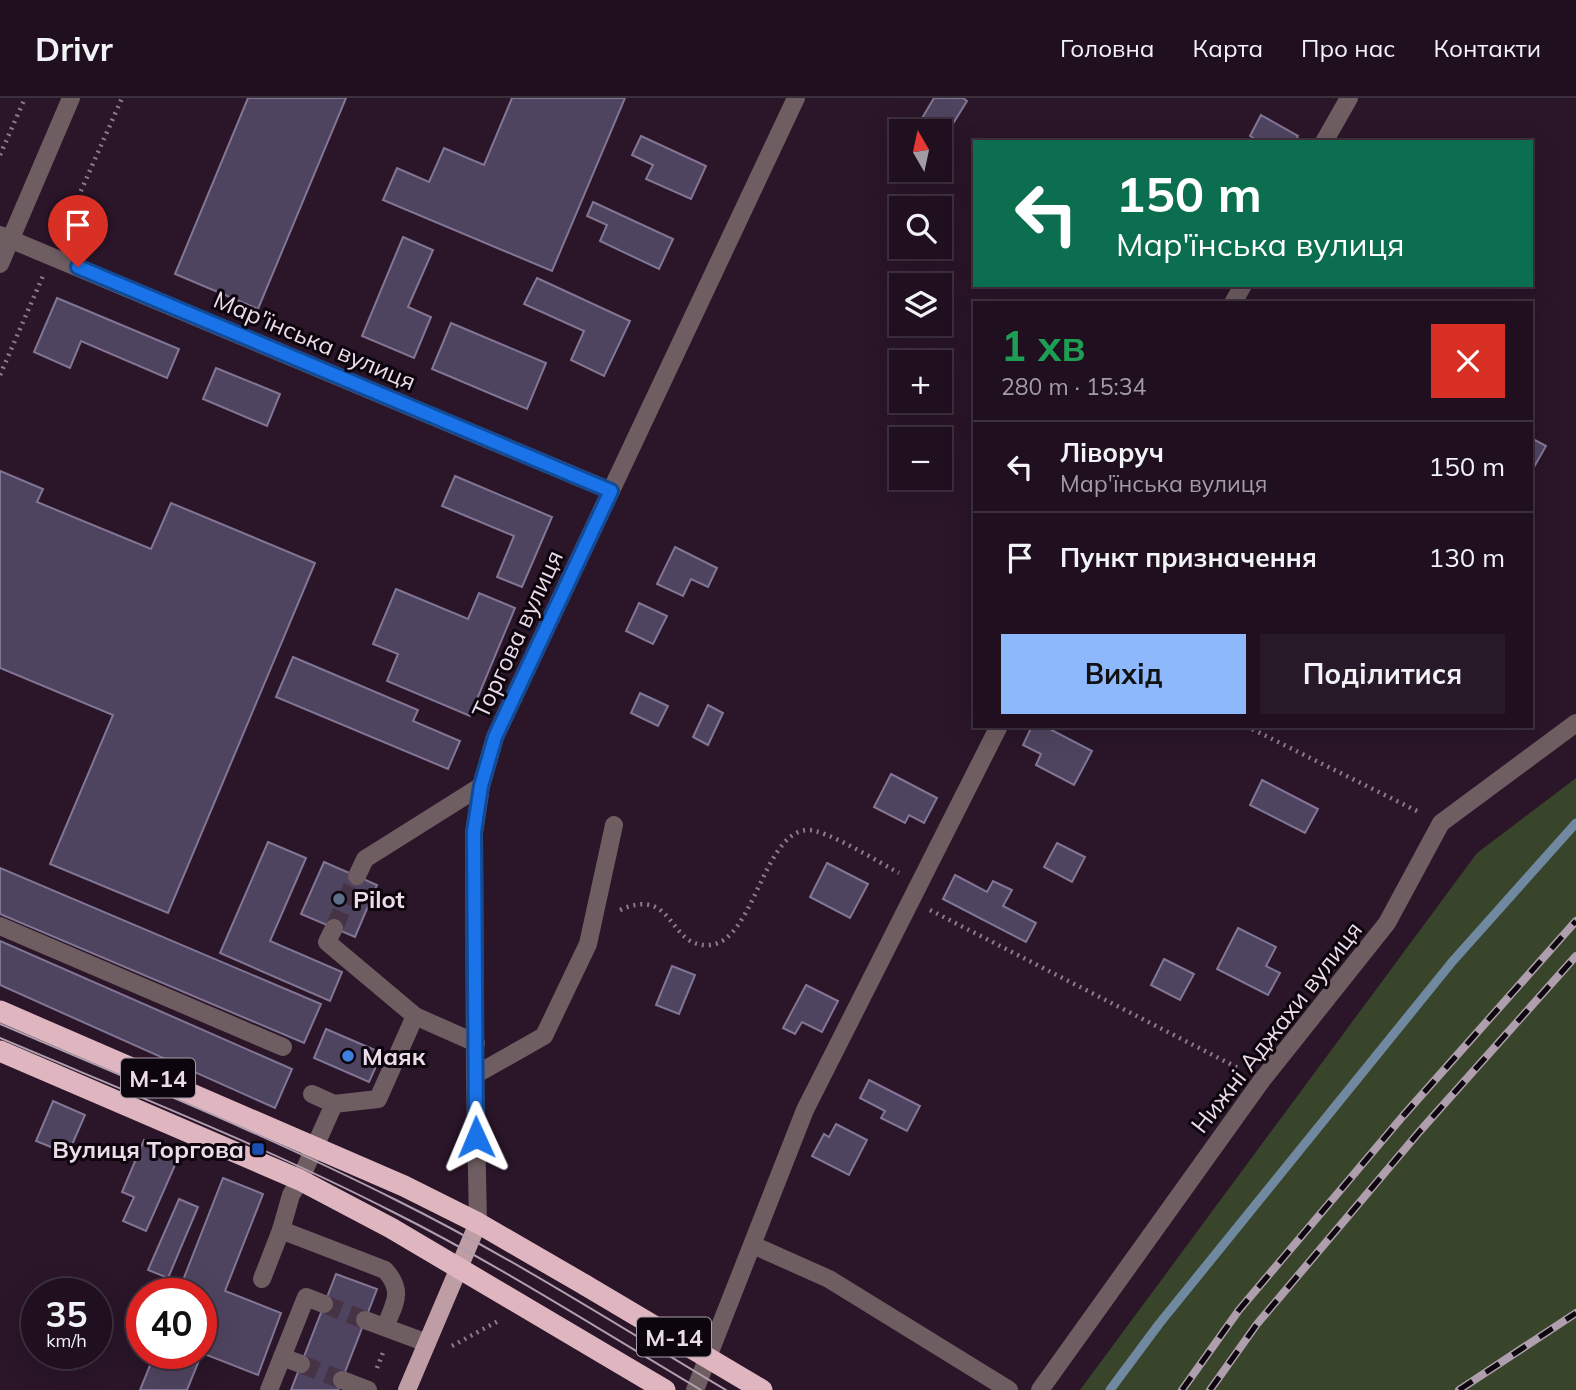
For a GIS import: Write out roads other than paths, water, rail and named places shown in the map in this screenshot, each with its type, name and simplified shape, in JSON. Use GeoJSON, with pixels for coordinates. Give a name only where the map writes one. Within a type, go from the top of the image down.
{"type":"FeatureCollection","features":[{"type":"Feature","properties":{"kind":"highway","name":"М-14"},"geometry":{"type":"LineString","coordinates":[[0,1011],[315,1146],[478,1223],[762,1390]]}},
{"type":"Feature","properties":{"kind":"highway","name":"М-14"},"geometry":{"type":"LineString","coordinates":[[0,1051],[300,1180],[391,1228],[665,1390]]}},
{"type":"Feature","properties":{"kind":"main road","name":"Торгова вулиця"},"geometry":{"type":"LineString","coordinates":[[407,1390],[478,1223]]}},
{"type":"Feature","properties":{"kind":"street"},"geometry":{"type":"LineString","coordinates":[[0,264],[5,237],[71,98]]}},
{"type":"Feature","properties":{"kind":"street","name":"Торгова вулиця"},"geometry":{"type":"LineString","coordinates":[[478,1223],[474,832],[481,786],[495,737],[796,98]]}},
{"type":"Feature","properties":{"kind":"street"},"geometry":{"type":"LineString","coordinates":[[1325,140],[1349,98]]}},
{"type":"Feature","properties":{"kind":"street","name":"Мар'їнська вулиця"},"geometry":{"type":"LineString","coordinates":[[5,237],[611,491]]}},
{"type":"Feature","properties":{"kind":"street","name":"Нижні Аджахи вулиця"},"geometry":{"type":"LineString","coordinates":[[1040,1390],[1262,1080],[1387,923],[1441,823],[1576,723]]}},
{"type":"Feature","properties":{"kind":"street"},"geometry":{"type":"LineString","coordinates":[[695,1390],[805,1110],[998,728]]}},
{"type":"Feature","properties":{"kind":"street"},"geometry":{"type":"LineString","coordinates":[[357,876],[365,859],[481,786]]}},
{"type":"Feature","properties":{"kind":"street"},"geometry":{"type":"LineString","coordinates":[[475,1075],[544,1036],[588,944],[614,825]]}},
{"type":"Feature","properties":{"kind":"street"},"geometry":{"type":"LineString","coordinates":[[0,926],[284,1047]]}},
{"type":"Feature","properties":{"kind":"street"},"geometry":{"type":"LineString","coordinates":[[334,928],[327,942],[415,1016],[476,1043]]}},
{"type":"Feature","properties":{"kind":"street"},"geometry":{"type":"LineString","coordinates":[[312,1094],[334,1104],[379,1099],[415,1016]]}},
{"type":"Feature","properties":{"kind":"street"},"geometry":{"type":"LineString","coordinates":[[262,1279],[291,1195],[334,1104]]}},
{"type":"Feature","properties":{"kind":"street"},"geometry":{"type":"LineString","coordinates":[[281,1230],[385,1270],[395,1282],[397,1297],[385,1327]]}},
{"type":"Feature","properties":{"kind":"street"},"geometry":{"type":"LineString","coordinates":[[753,1245],[829,1279],[1009,1390]]}},
{"type":"Feature","properties":{"kind":"street"},"geometry":{"type":"LineString","coordinates":[[269,1390],[306,1297],[324,1304]]}},
{"type":"Feature","properties":{"kind":"street"},"geometry":{"type":"LineString","coordinates":[[365,1320],[426,1343]]}},
{"type":"Feature","properties":{"kind":"street"},"geometry":{"type":"LineString","coordinates":[[282,1357],[301,1364]]}},
{"type":"Feature","properties":{"kind":"street"},"geometry":{"type":"LineString","coordinates":[[342,1380],[368,1390]]}},
{"type":"Feature","properties":{"kind":"waterway"},"geometry":{"type":"LineString","coordinates":[[1110,1390],[1159,1324],[1452,962],[1576,823]]}},
{"type":"Feature","properties":{"kind":"tunnel"},"geometry":{"type":"LineString","coordinates":[[334,928],[357,876]]}},
{"type":"Feature","properties":{"kind":"tunnel"},"geometry":{"type":"LineString","coordinates":[[324,1304],[365,1320]]}},
{"type":"Feature","properties":{"kind":"tunnel"},"geometry":{"type":"LineString","coordinates":[[301,1364],[342,1380]]}},
{"type":"Feature","properties":{"kind":"tram line"},"geometry":{"type":"LineString","coordinates":[[0,1024],[249,1131],[396,1200],[521,1268],[726,1390]]}},
{"type":"Feature","properties":{"kind":"tram line"},"geometry":{"type":"LineString","coordinates":[[0,1038],[248,1143],[433,1232],[701,1390]]}},
{"type":"Feature","properties":{"kind":"railway"},"geometry":{"type":"LineString","coordinates":[[1182,1390],[1239,1310],[1403,1116],[1576,921]]}},
{"type":"Feature","properties":{"kind":"railway"},"geometry":{"type":"LineString","coordinates":[[1210,1390],[1257,1324],[1420,1131],[1576,956]]}},
{"type":"Feature","properties":{"kind":"railway"},"geometry":{"type":"LineString","coordinates":[[1459,1390],[1576,1313]]}},
{"type":"Feature","properties":{"kind":"place","name":"Pilot"},"geometry":{"type":"Point","coordinates":[339,899]}},
{"type":"Feature","properties":{"kind":"place","name":"Маяк"},"geometry":{"type":"Point","coordinates":[348,1056]}},
{"type":"Feature","properties":{"kind":"place","name":"Вулиця Торгова"},"geometry":{"type":"Point","coordinates":[258,1149]}}]}
